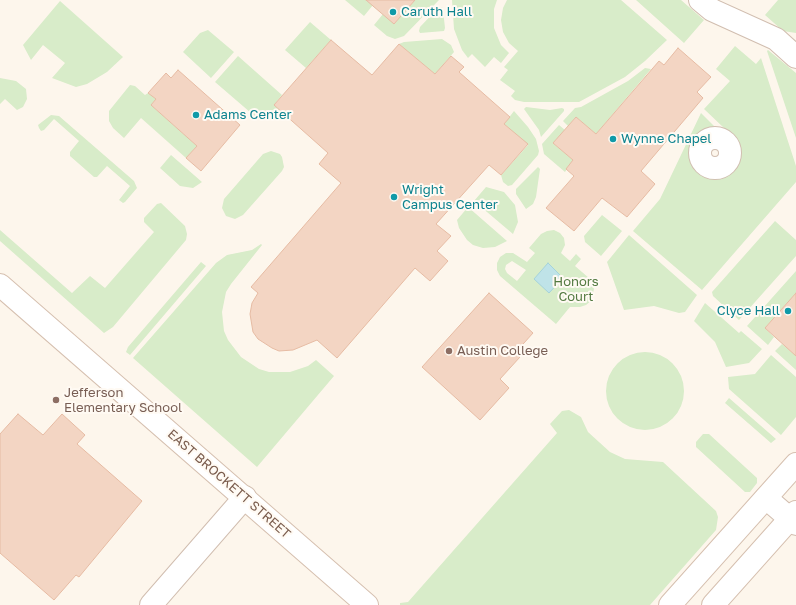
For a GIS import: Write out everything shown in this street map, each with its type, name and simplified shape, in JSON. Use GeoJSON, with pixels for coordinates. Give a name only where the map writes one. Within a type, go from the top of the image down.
{"type":"FeatureCollection","features":[{"type":"Feature","properties":{"kind":"street"},"geometry":{"type":"LineString","coordinates":[[700,0],[712,10],[776,39],[796,57]]}},
{"type":"Feature","properties":{"kind":"street","name":"EAST BROCKETT STREET"},"geometry":{"type":"LineString","coordinates":[[0,285],[367,605]]}},
{"type":"Feature","properties":{"kind":"street"},"geometry":{"type":"LineString","coordinates":[[670,605],[796,464]]}},
{"type":"Feature","properties":{"kind":"street"},"geometry":{"type":"LineString","coordinates":[[151,605],[244,497]]}},
{"type":"Feature","properties":{"kind":"street"},"geometry":{"type":"LineString","coordinates":[[713,605],[794,518],[766,498]]}},
{"type":"Feature","properties":{"kind":"green space"},"geometry":{"type":"Polygon","coordinates":[[[345,0],[368,0],[373,5],[364,16],[345,0]]]}},
{"type":"Feature","properties":{"kind":"green space"},"geometry":{"type":"Polygon","coordinates":[[[415,0],[439,0],[404,36],[395,39],[387,36],[374,25],[383,14],[395,23],[415,0]]]}},
{"type":"Feature","properties":{"kind":"green space"},"geometry":{"type":"Polygon","coordinates":[[[452,0],[497,0],[494,9],[494,28],[501,45],[509,53],[501,63],[494,57],[485,67],[472,54],[468,58],[462,50],[454,29],[452,0]]]}},
{"type":"Feature","properties":{"kind":"green space"},"geometry":{"type":"Polygon","coordinates":[[[507,0],[621,0],[667,40],[645,61],[625,77],[579,102],[524,102],[515,100],[511,96],[515,91],[500,80],[508,70],[504,67],[518,51],[509,43],[503,32],[501,20],[503,8],[507,0]]]}},
{"type":"Feature","properties":{"kind":"green space"},"geometry":{"type":"Polygon","coordinates":[[[636,0],[681,0],[704,20],[684,43],[636,0]]]}},
{"type":"Feature","properties":{"kind":"green space"},"geometry":{"type":"Polygon","coordinates":[[[778,0],[796,0],[796,33],[783,31],[765,15],[778,0]]]}},
{"type":"Feature","properties":{"kind":"green space"},"geometry":{"type":"Polygon","coordinates":[[[60,1],[123,57],[107,72],[87,84],[76,87],[52,78],[65,63],[43,45],[31,60],[23,45],[60,1]]]}},
{"type":"Feature","properties":{"kind":"green space"},"geometry":{"type":"Polygon","coordinates":[[[439,7],[442,7],[443,10],[444,31],[420,33],[420,27],[439,7]]]}},
{"type":"Feature","properties":{"kind":"green space"},"geometry":{"type":"Polygon","coordinates":[[[310,22],[331,40],[306,68],[285,50],[310,22]]]}},
{"type":"Feature","properties":{"kind":"green space"},"geometry":{"type":"Polygon","coordinates":[[[208,30],[234,52],[211,78],[183,52],[200,33],[208,30]]]}},
{"type":"Feature","properties":{"kind":"green space"},"geometry":{"type":"Polygon","coordinates":[[[442,39],[451,45],[454,52],[435,74],[399,44],[404,42],[442,39]]]}},
{"type":"Feature","properties":{"kind":"green space"},"geometry":{"type":"Polygon","coordinates":[[[735,46],[756,64],[761,58],[796,166],[796,182],[702,290],[633,231],[660,199],[701,113],[720,132],[725,141],[717,138],[706,140],[700,149],[701,161],[705,166],[717,169],[726,164],[730,158],[730,138],[724,128],[704,109],[730,81],[716,69],[735,46]]]}},
{"type":"Feature","properties":{"kind":"green space"},"geometry":{"type":"Polygon","coordinates":[[[768,50],[796,73],[796,138],[767,51],[768,50]]]}},
{"type":"Feature","properties":{"kind":"green space"},"geometry":{"type":"Polygon","coordinates":[[[238,56],[282,95],[274,105],[291,120],[269,117],[258,119],[215,82],[238,56]]]}},
{"type":"Feature","properties":{"kind":"green space"},"geometry":{"type":"Polygon","coordinates":[[[645,68],[651,69],[596,134],[576,117],[568,126],[563,121],[575,108],[581,107],[628,81],[645,68]]]}},
{"type":"Feature","properties":{"kind":"green space"},"geometry":{"type":"Polygon","coordinates":[[[0,78],[16,81],[26,89],[27,99],[23,107],[17,110],[5,99],[0,104],[0,78]]]}},
{"type":"Feature","properties":{"kind":"green space"},"geometry":{"type":"Polygon","coordinates":[[[130,85],[135,86],[145,95],[148,93],[156,99],[151,105],[197,146],[186,158],[141,118],[124,138],[113,128],[109,121],[109,111],[130,85]]]}},
{"type":"Feature","properties":{"kind":"green space"},"geometry":{"type":"Polygon","coordinates":[[[526,107],[550,110],[562,108],[564,111],[541,137],[539,130],[524,109],[526,107]]]}},
{"type":"Feature","properties":{"kind":"green space"},"geometry":{"type":"Polygon","coordinates":[[[514,111],[536,139],[539,151],[538,155],[512,185],[508,186],[503,182],[501,175],[528,145],[504,124],[514,111]]]}},
{"type":"Feature","properties":{"kind":"green space"},"geometry":{"type":"Polygon","coordinates":[[[51,115],[59,116],[134,181],[137,188],[125,202],[123,203],[119,200],[130,186],[107,166],[97,177],[94,177],[70,156],[70,152],[79,141],[54,119],[44,130],[41,131],[38,125],[51,115]]]}},
{"type":"Feature","properties":{"kind":"green space"},"geometry":{"type":"Polygon","coordinates":[[[559,125],[565,130],[553,143],[573,160],[565,172],[544,154],[542,144],[559,125]]]}},
{"type":"Feature","properties":{"kind":"green space"},"geometry":{"type":"Polygon","coordinates":[[[271,151],[280,154],[282,157],[284,167],[282,171],[243,215],[235,219],[226,216],[222,208],[224,199],[263,154],[271,151]]]}},
{"type":"Feature","properties":{"kind":"green space"},"geometry":{"type":"Polygon","coordinates":[[[171,155],[202,182],[193,188],[180,186],[160,168],[171,155]]]}},
{"type":"Feature","properties":{"kind":"green space"},"geometry":{"type":"Polygon","coordinates":[[[538,167],[540,169],[536,197],[533,204],[526,209],[516,194],[516,189],[538,167]]]}},
{"type":"Feature","properties":{"kind":"green space"},"geometry":{"type":"Polygon","coordinates":[[[486,187],[504,192],[515,205],[518,222],[513,234],[474,201],[486,187]]]}},
{"type":"Feature","properties":{"kind":"green space"},"geometry":{"type":"Polygon","coordinates":[[[161,203],[185,226],[187,234],[186,240],[113,327],[104,333],[0,241],[0,230],[72,293],[90,276],[105,288],[154,232],[144,222],[144,218],[157,204],[161,203]]]}},
{"type":"Feature","properties":{"kind":"green space"},"geometry":{"type":"Polygon","coordinates":[[[468,207],[507,241],[495,247],[483,248],[473,245],[467,240],[459,228],[457,220],[468,207]]]}},
{"type":"Feature","properties":{"kind":"green space"},"geometry":{"type":"Polygon","coordinates":[[[602,215],[622,231],[601,256],[585,242],[584,236],[602,215]]]}},
{"type":"Feature","properties":{"kind":"green space"},"geometry":{"type":"Polygon","coordinates":[[[775,221],[796,240],[796,256],[739,320],[713,296],[712,292],[775,221]]]}},
{"type":"Feature","properties":{"kind":"green space","name":"Honors Court"},"geometry":{"type":"Polygon","coordinates":[[[554,230],[560,233],[564,238],[565,245],[561,253],[570,261],[576,254],[581,259],[575,266],[589,278],[594,289],[591,301],[580,307],[570,307],[556,324],[500,276],[497,270],[497,263],[500,257],[506,253],[513,253],[527,262],[535,253],[529,248],[541,234],[554,230]],[[512,261],[506,265],[505,269],[507,273],[517,281],[526,270],[512,261]]]}},
{"type":"Feature","properties":{"kind":"green space"},"geometry":{"type":"Polygon","coordinates":[[[629,235],[697,295],[685,312],[679,313],[654,306],[624,310],[607,262],[629,235]]]}},
{"type":"Feature","properties":{"kind":"green space"},"geometry":{"type":"Polygon","coordinates":[[[261,244],[262,245],[226,292],[222,312],[224,331],[228,340],[241,357],[259,369],[269,372],[290,372],[308,366],[316,360],[334,376],[257,467],[133,358],[216,263],[227,255],[252,250],[261,244]]]}},
{"type":"Feature","properties":{"kind":"green space"},"geometry":{"type":"Polygon","coordinates":[[[201,262],[206,266],[130,355],[126,352],[128,347],[201,262]]]}},
{"type":"Feature","properties":{"kind":"green space"},"geometry":{"type":"Polygon","coordinates":[[[796,271],[796,293],[765,328],[774,337],[768,345],[747,326],[796,271]]]}},
{"type":"Feature","properties":{"kind":"green space"},"geometry":{"type":"Polygon","coordinates":[[[705,303],[739,333],[741,331],[762,349],[749,363],[726,367],[715,342],[694,321],[705,303]]]}},
{"type":"Feature","properties":{"kind":"green space"},"geometry":{"type":"Polygon","coordinates":[[[782,344],[794,354],[796,353],[796,370],[775,351],[782,344]]]}},
{"type":"Feature","properties":{"kind":"green space"},"geometry":{"type":"Polygon","coordinates":[[[645,352],[660,355],[672,364],[681,376],[684,391],[681,406],[672,418],[660,427],[645,430],[630,427],[618,418],[609,406],[606,391],[609,376],[618,364],[630,355],[645,352]]]}},
{"type":"Feature","properties":{"kind":"green space"},"geometry":{"type":"Polygon","coordinates":[[[771,355],[796,377],[796,417],[781,435],[729,389],[728,377],[755,374],[771,355]]]}},
{"type":"Feature","properties":{"kind":"green space"},"geometry":{"type":"Polygon","coordinates":[[[729,398],[776,439],[771,443],[725,403],[729,398]]]}},
{"type":"Feature","properties":{"kind":"green space"},"geometry":{"type":"Polygon","coordinates":[[[569,410],[581,417],[588,432],[610,452],[625,459],[663,462],[716,511],[718,517],[716,530],[650,605],[400,605],[400,603],[408,602],[557,433],[550,424],[562,411],[569,410]]]}},
{"type":"Feature","properties":{"kind":"green space"},"geometry":{"type":"Polygon","coordinates":[[[703,434],[709,434],[757,478],[757,483],[750,492],[745,492],[696,447],[696,442],[703,434]]]}},
{"type":"Feature","properties":{"kind":"water"},"geometry":{"type":"Polygon","coordinates":[[[548,263],[563,278],[549,293],[534,279],[548,263]]]}},
{"type":"Feature","properties":{"kind":"building","name":"Caruth Hall"},"geometry":{"type":"Polygon","coordinates":[[[366,0],[415,0],[394,24],[366,0]]]}},
{"type":"Feature","properties":{"kind":"building","name":"Wright Campus Center"},"geometry":{"type":"Polygon","coordinates":[[[331,40],[372,75],[399,44],[435,74],[451,56],[464,67],[459,72],[510,117],[504,124],[528,144],[501,175],[489,165],[436,224],[451,236],[437,251],[448,261],[430,281],[415,268],[337,358],[317,340],[293,350],[279,351],[272,348],[258,339],[253,332],[250,314],[252,303],[258,293],[251,287],[341,183],[319,164],[328,153],[274,105],[331,40]]]}},
{"type":"Feature","properties":{"kind":"building","name":"Wynne Chapel"},"geometry":{"type":"Polygon","coordinates":[[[678,48],[711,77],[697,92],[703,98],[641,171],[655,184],[627,217],[602,198],[574,231],[546,208],[574,176],[566,169],[573,160],[553,143],[576,117],[596,134],[659,61],[664,65],[678,48]]]}},
{"type":"Feature","properties":{"kind":"building","name":"Adams Center"},"geometry":{"type":"Polygon","coordinates":[[[178,70],[240,125],[201,171],[186,158],[197,146],[151,105],[156,99],[148,93],[166,73],[171,78],[178,70]]]}},
{"type":"Feature","properties":{"kind":"building"},"geometry":{"type":"Polygon","coordinates":[[[489,293],[533,333],[515,353],[520,357],[500,379],[509,388],[480,420],[422,367],[489,293]]]}},
{"type":"Feature","properties":{"kind":"building","name":"Clyce Hall"},"geometry":{"type":"Polygon","coordinates":[[[796,293],[796,356],[765,328],[796,293]]]}},
{"type":"Feature","properties":{"kind":"building"},"geometry":{"type":"Polygon","coordinates":[[[18,414],[43,435],[62,414],[85,435],[77,444],[142,501],[79,577],[76,575],[54,600],[0,553],[0,434],[18,414]]]}},
{"type":"Feature","properties":{"kind":"place","name":"Caruth Hall"},"geometry":{"type":"Point","coordinates":[393,12]}},
{"type":"Feature","properties":{"kind":"place","name":"Adams Center"},"geometry":{"type":"Point","coordinates":[196,115]}},
{"type":"Feature","properties":{"kind":"place","name":"Wynne Chapel"},"geometry":{"type":"Point","coordinates":[613,139]}},
{"type":"Feature","properties":{"kind":"place","name":"Wright Campus Center"},"geometry":{"type":"Point","coordinates":[394,197]}},
{"type":"Feature","properties":{"kind":"place","name":"Clyce Hall"},"geometry":{"type":"Point","coordinates":[788,311]}},
{"type":"Feature","properties":{"kind":"place","name":"Austin College"},"geometry":{"type":"Point","coordinates":[449,351]}},
{"type":"Feature","properties":{"kind":"place","name":"Jefferson Elementary School"},"geometry":{"type":"Point","coordinates":[56,400]}}]}
